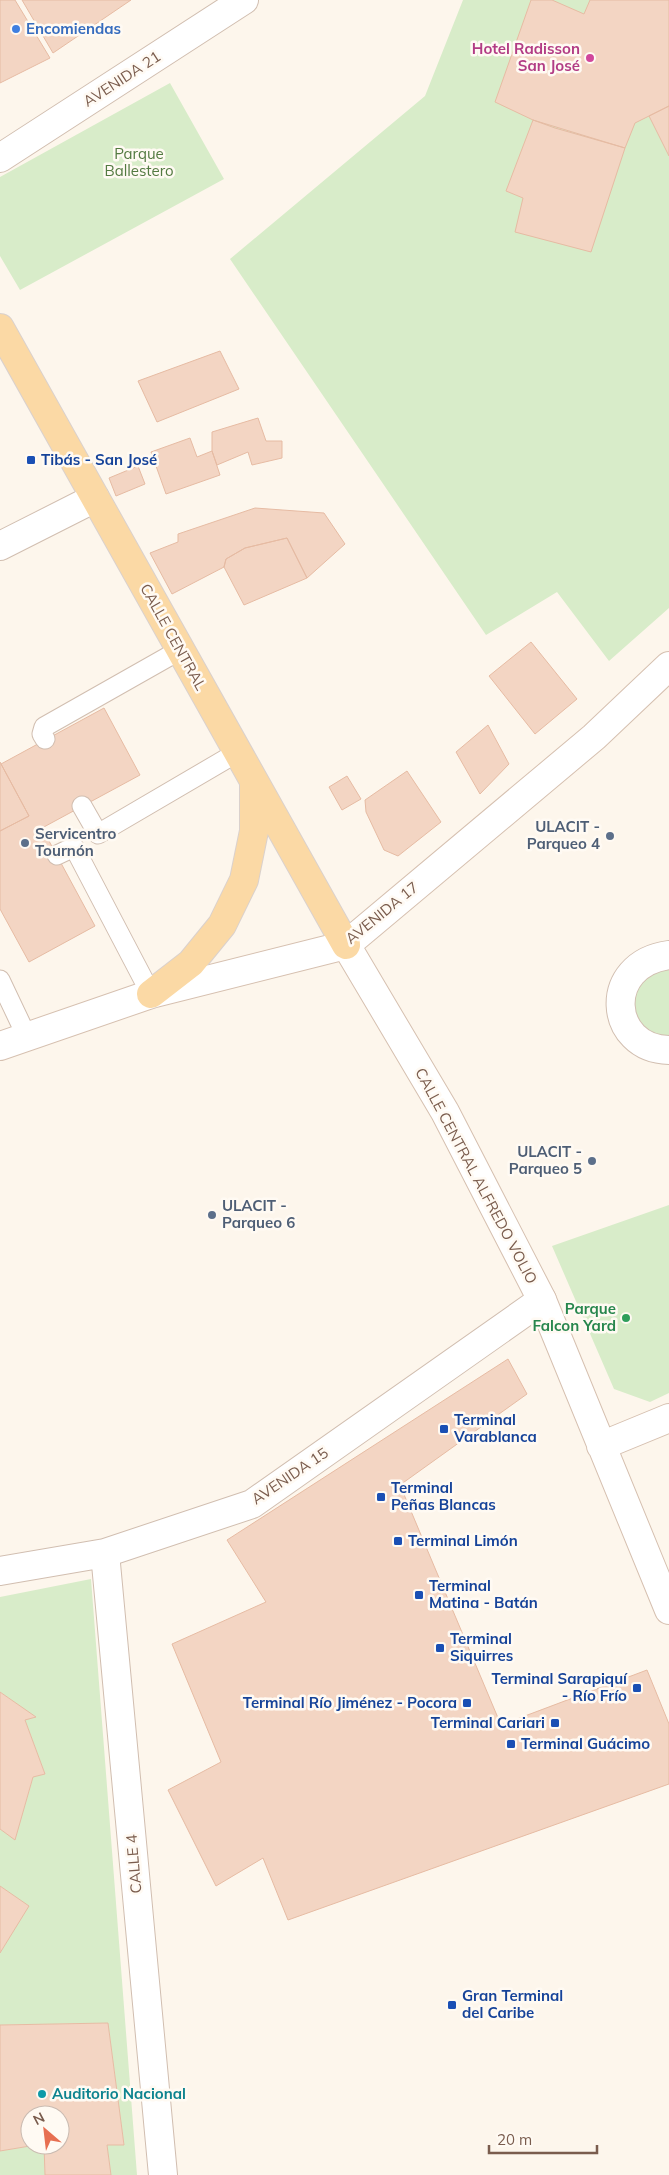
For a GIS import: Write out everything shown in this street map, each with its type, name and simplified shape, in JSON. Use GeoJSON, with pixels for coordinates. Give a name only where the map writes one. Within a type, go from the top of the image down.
{"type":"FeatureCollection","features":[{"type":"Feature","properties":{"kind":"main road","name":"CALLE CENTRAL"},"geometry":{"type":"LineString","coordinates":[[0,328],[346,945]]}},
{"type":"Feature","properties":{"kind":"main road"},"geometry":{"type":"LineString","coordinates":[[151,994],[191,963],[222,925],[244,880],[254,832],[254,782]]}},
{"type":"Feature","properties":{"kind":"street","name":"AVENIDA 21"},"geometry":{"type":"LineString","coordinates":[[0,158],[243,0]]}},
{"type":"Feature","properties":{"kind":"street"},"geometry":{"type":"LineString","coordinates":[[0,546],[95,498]]}},
{"type":"Feature","properties":{"kind":"street","name":"AVENIDA 17"},"geometry":{"type":"LineString","coordinates":[[0,1046],[151,994],[346,945],[594,737],[669,666]]}},
{"type":"Feature","properties":{"kind":"street","name":"CALLE CENTRAL ALFREDO VOLIO"},"geometry":{"type":"LineString","coordinates":[[346,945],[445,1112],[542,1300],[669,1610]]}},
{"type":"Feature","properties":{"kind":"street"},"geometry":{"type":"LineString","coordinates":[[669,955],[655,957],[641,964],[630,974],[622,989],[620,1004],[623,1020],[631,1034],[643,1044],[658,1050],[669,1050]]}},
{"type":"Feature","properties":{"kind":"street","name":"AVENIDA 15"},"geometry":{"type":"LineString","coordinates":[[0,1572],[105,1553],[252,1504],[542,1300]]}},
{"type":"Feature","properties":{"kind":"street"},"geometry":{"type":"LineString","coordinates":[[601,1446],[669,1418]]}},
{"type":"Feature","properties":{"kind":"street","name":"CALLE 4"},"geometry":{"type":"LineString","coordinates":[[105,1553],[163,2175]]}},
{"type":"Feature","properties":{"kind":"lane"},"geometry":{"type":"LineString","coordinates":[[45,739],[42,734],[44,727],[180,650]]}},
{"type":"Feature","properties":{"kind":"lane"},"geometry":{"type":"LineString","coordinates":[[57,855],[98,834],[238,752]]}},
{"type":"Feature","properties":{"kind":"lane"},"geometry":{"type":"LineString","coordinates":[[82,806],[98,834]]}},
{"type":"Feature","properties":{"kind":"lane"},"geometry":{"type":"LineString","coordinates":[[74,847],[151,994]]}},
{"type":"Feature","properties":{"kind":"lane"},"geometry":{"type":"LineString","coordinates":[[0,980],[27,1037]]}},
{"type":"Feature","properties":{"kind":"green space"},"geometry":{"type":"Polygon","coordinates":[[[463,0],[669,0],[669,608],[609,661],[557,592],[486,635],[230,259],[425,96],[463,0]]]}},
{"type":"Feature","properties":{"kind":"green space","name":"Parque Ballestero"},"geometry":{"type":"Polygon","coordinates":[[[170,83],[224,179],[20,290],[0,256],[0,177],[170,83]]]}},
{"type":"Feature","properties":{"kind":"green space"},"geometry":{"type":"Polygon","coordinates":[[[669,967],[669,1038],[663,1038],[643,1028],[636,1018],[633,995],[645,975],[669,967]]]}},
{"type":"Feature","properties":{"kind":"green space","name":"Parque Falcon Yard"},"geometry":{"type":"Polygon","coordinates":[[[669,1205],[669,1393],[650,1402],[614,1389],[552,1246],[669,1205]]]}},
{"type":"Feature","properties":{"kind":"green space"},"geometry":{"type":"Polygon","coordinates":[[[91,1579],[137,2175],[111,2175],[107,2145],[124,2145],[108,2023],[0,2025],[0,1953],[28,1906],[0,1886],[0,1829],[15,1839],[33,1777],[45,1774],[25,1720],[35,1717],[0,1692],[0,1597],[91,1579]]]}},
{"type":"Feature","properties":{"kind":"green space"},"geometry":{"type":"Polygon","coordinates":[[[20,2148],[20,2155],[44,2155],[45,2175],[0,2175],[0,2151],[20,2148]]]}},
{"type":"Feature","properties":{"kind":"building","name":"Encomiendas"},"geometry":{"type":"Polygon","coordinates":[[[0,0],[15,0],[50,58],[0,83],[0,0]]]}},
{"type":"Feature","properties":{"kind":"building"},"geometry":{"type":"Polygon","coordinates":[[[22,0],[131,0],[53,53],[22,0]]]}},
{"type":"Feature","properties":{"kind":"building","name":"Hotel Radisson San José"},"geometry":{"type":"Polygon","coordinates":[[[531,0],[552,0],[584,14],[590,0],[669,0],[669,106],[635,123],[625,148],[533,120],[495,102],[531,0]]]}},
{"type":"Feature","properties":{"kind":"building"},"geometry":{"type":"Polygon","coordinates":[[[669,106],[669,156],[649,116],[669,106]]]}},
{"type":"Feature","properties":{"kind":"building","name":"Hotel Radisson San José"},"geometry":{"type":"Polygon","coordinates":[[[533,120],[625,148],[591,252],[515,232],[523,198],[506,191],[533,120]]]}},
{"type":"Feature","properties":{"kind":"building"},"geometry":{"type":"Polygon","coordinates":[[[220,351],[239,389],[157,422],[138,381],[220,351]]]}},
{"type":"Feature","properties":{"kind":"building"},"geometry":{"type":"Polygon","coordinates":[[[258,418],[266,441],[282,441],[282,458],[252,465],[248,452],[217,465],[212,451],[212,432],[258,418]]]}},
{"type":"Feature","properties":{"kind":"building"},"geometry":{"type":"Polygon","coordinates":[[[190,438],[197,457],[212,451],[220,475],[166,494],[151,452],[190,438]]]}},
{"type":"Feature","properties":{"kind":"building"},"geometry":{"type":"Polygon","coordinates":[[[138,466],[145,484],[116,496],[109,478],[138,466]]]}},
{"type":"Feature","properties":{"kind":"building"},"geometry":{"type":"Polygon","coordinates":[[[255,508],[324,513],[345,544],[307,578],[287,538],[245,548],[226,559],[224,567],[172,594],[150,553],[178,542],[178,534],[255,508]]]}},
{"type":"Feature","properties":{"kind":"building"},"geometry":{"type":"Polygon","coordinates":[[[287,538],[307,578],[244,605],[224,567],[226,559],[245,548],[287,538]]]}},
{"type":"Feature","properties":{"kind":"building"},"geometry":{"type":"Polygon","coordinates":[[[531,642],[577,699],[535,734],[489,676],[531,642]]]}},
{"type":"Feature","properties":{"kind":"building","name":"Servicentro Tournón"},"geometry":{"type":"Polygon","coordinates":[[[104,708],[140,775],[42,828],[95,926],[29,962],[0,909],[0,831],[29,816],[1,764],[104,708]]]}},
{"type":"Feature","properties":{"kind":"building"},"geometry":{"type":"Polygon","coordinates":[[[488,725],[509,764],[480,794],[456,752],[488,725]]]}},
{"type":"Feature","properties":{"kind":"building"},"geometry":{"type":"Polygon","coordinates":[[[0,762],[29,816],[0,831],[0,762]]]}},
{"type":"Feature","properties":{"kind":"building"},"geometry":{"type":"Polygon","coordinates":[[[407,771],[441,822],[398,856],[384,850],[366,812],[365,800],[407,771]]]}},
{"type":"Feature","properties":{"kind":"building"},"geometry":{"type":"Polygon","coordinates":[[[347,776],[361,799],[342,810],[329,787],[347,776]]]}},
{"type":"Feature","properties":{"kind":"building"},"geometry":{"type":"Polygon","coordinates":[[[508,1359],[527,1394],[400,1485],[501,1725],[647,1670],[669,1724],[669,1784],[288,1920],[263,1858],[216,1886],[168,1790],[221,1762],[172,1644],[266,1602],[227,1540],[508,1359]]]}},
{"type":"Feature","properties":{"kind":"building"},"geometry":{"type":"Polygon","coordinates":[[[0,1692],[36,1717],[25,1720],[45,1774],[33,1777],[15,1840],[0,1829],[0,1692]]]}},
{"type":"Feature","properties":{"kind":"building"},"geometry":{"type":"Polygon","coordinates":[[[0,1886],[29,1906],[0,1953],[0,1886]]]}},
{"type":"Feature","properties":{"kind":"building"},"geometry":{"type":"Polygon","coordinates":[[[108,2023],[124,2145],[107,2145],[111,2175],[45,2175],[44,2155],[70,2155],[70,2105],[20,2105],[20,2148],[0,2151],[0,2025],[108,2023]]]}},
{"type":"Feature","properties":{"kind":"place","name":"Encomiendas"},"geometry":{"type":"Point","coordinates":[16,29]}},
{"type":"Feature","properties":{"kind":"place","name":"Hotel Radisson San José"},"geometry":{"type":"Point","coordinates":[590,58]}},
{"type":"Feature","properties":{"kind":"place","name":"Tibás - San José"},"geometry":{"type":"Point","coordinates":[31,460]}},
{"type":"Feature","properties":{"kind":"place","name":"ULACIT - Parqueo 4"},"geometry":{"type":"Point","coordinates":[610,836]}},
{"type":"Feature","properties":{"kind":"place","name":"Servicentro Tournón"},"geometry":{"type":"Point","coordinates":[25,843]}},
{"type":"Feature","properties":{"kind":"place","name":"ULACIT - Parqueo 5"},"geometry":{"type":"Point","coordinates":[592,1161]}},
{"type":"Feature","properties":{"kind":"place","name":"ULACIT - Parqueo 6"},"geometry":{"type":"Point","coordinates":[212,1215]}},
{"type":"Feature","properties":{"kind":"place","name":"Parque Falcon Yard"},"geometry":{"type":"Point","coordinates":[626,1318]}},
{"type":"Feature","properties":{"kind":"place","name":"Terminal Varablanca"},"geometry":{"type":"Point","coordinates":[444,1429]}},
{"type":"Feature","properties":{"kind":"place","name":"Terminal Peñas Blancas"},"geometry":{"type":"Point","coordinates":[381,1497]}},
{"type":"Feature","properties":{"kind":"place","name":"Terminal Limón"},"geometry":{"type":"Point","coordinates":[398,1541]}},
{"type":"Feature","properties":{"kind":"place","name":"Terminal Matina - Batán"},"geometry":{"type":"Point","coordinates":[419,1595]}},
{"type":"Feature","properties":{"kind":"place","name":"Terminal Siquirres"},"geometry":{"type":"Point","coordinates":[440,1648]}},
{"type":"Feature","properties":{"kind":"place","name":"Terminal Sarapiquí - Río Frío"},"geometry":{"type":"Point","coordinates":[637,1688]}},
{"type":"Feature","properties":{"kind":"place","name":"Terminal Río Jiménez - Pocora"},"geometry":{"type":"Point","coordinates":[467,1703]}},
{"type":"Feature","properties":{"kind":"place","name":"Terminal Cariari"},"geometry":{"type":"Point","coordinates":[555,1723]}},
{"type":"Feature","properties":{"kind":"place","name":"Terminal Guácimo"},"geometry":{"type":"Point","coordinates":[511,1744]}},
{"type":"Feature","properties":{"kind":"place","name":"Gran Terminal del Caribe"},"geometry":{"type":"Point","coordinates":[452,2005]}},
{"type":"Feature","properties":{"kind":"place","name":"Auditorio Nacional"},"geometry":{"type":"Point","coordinates":[42,2094]}}]}
